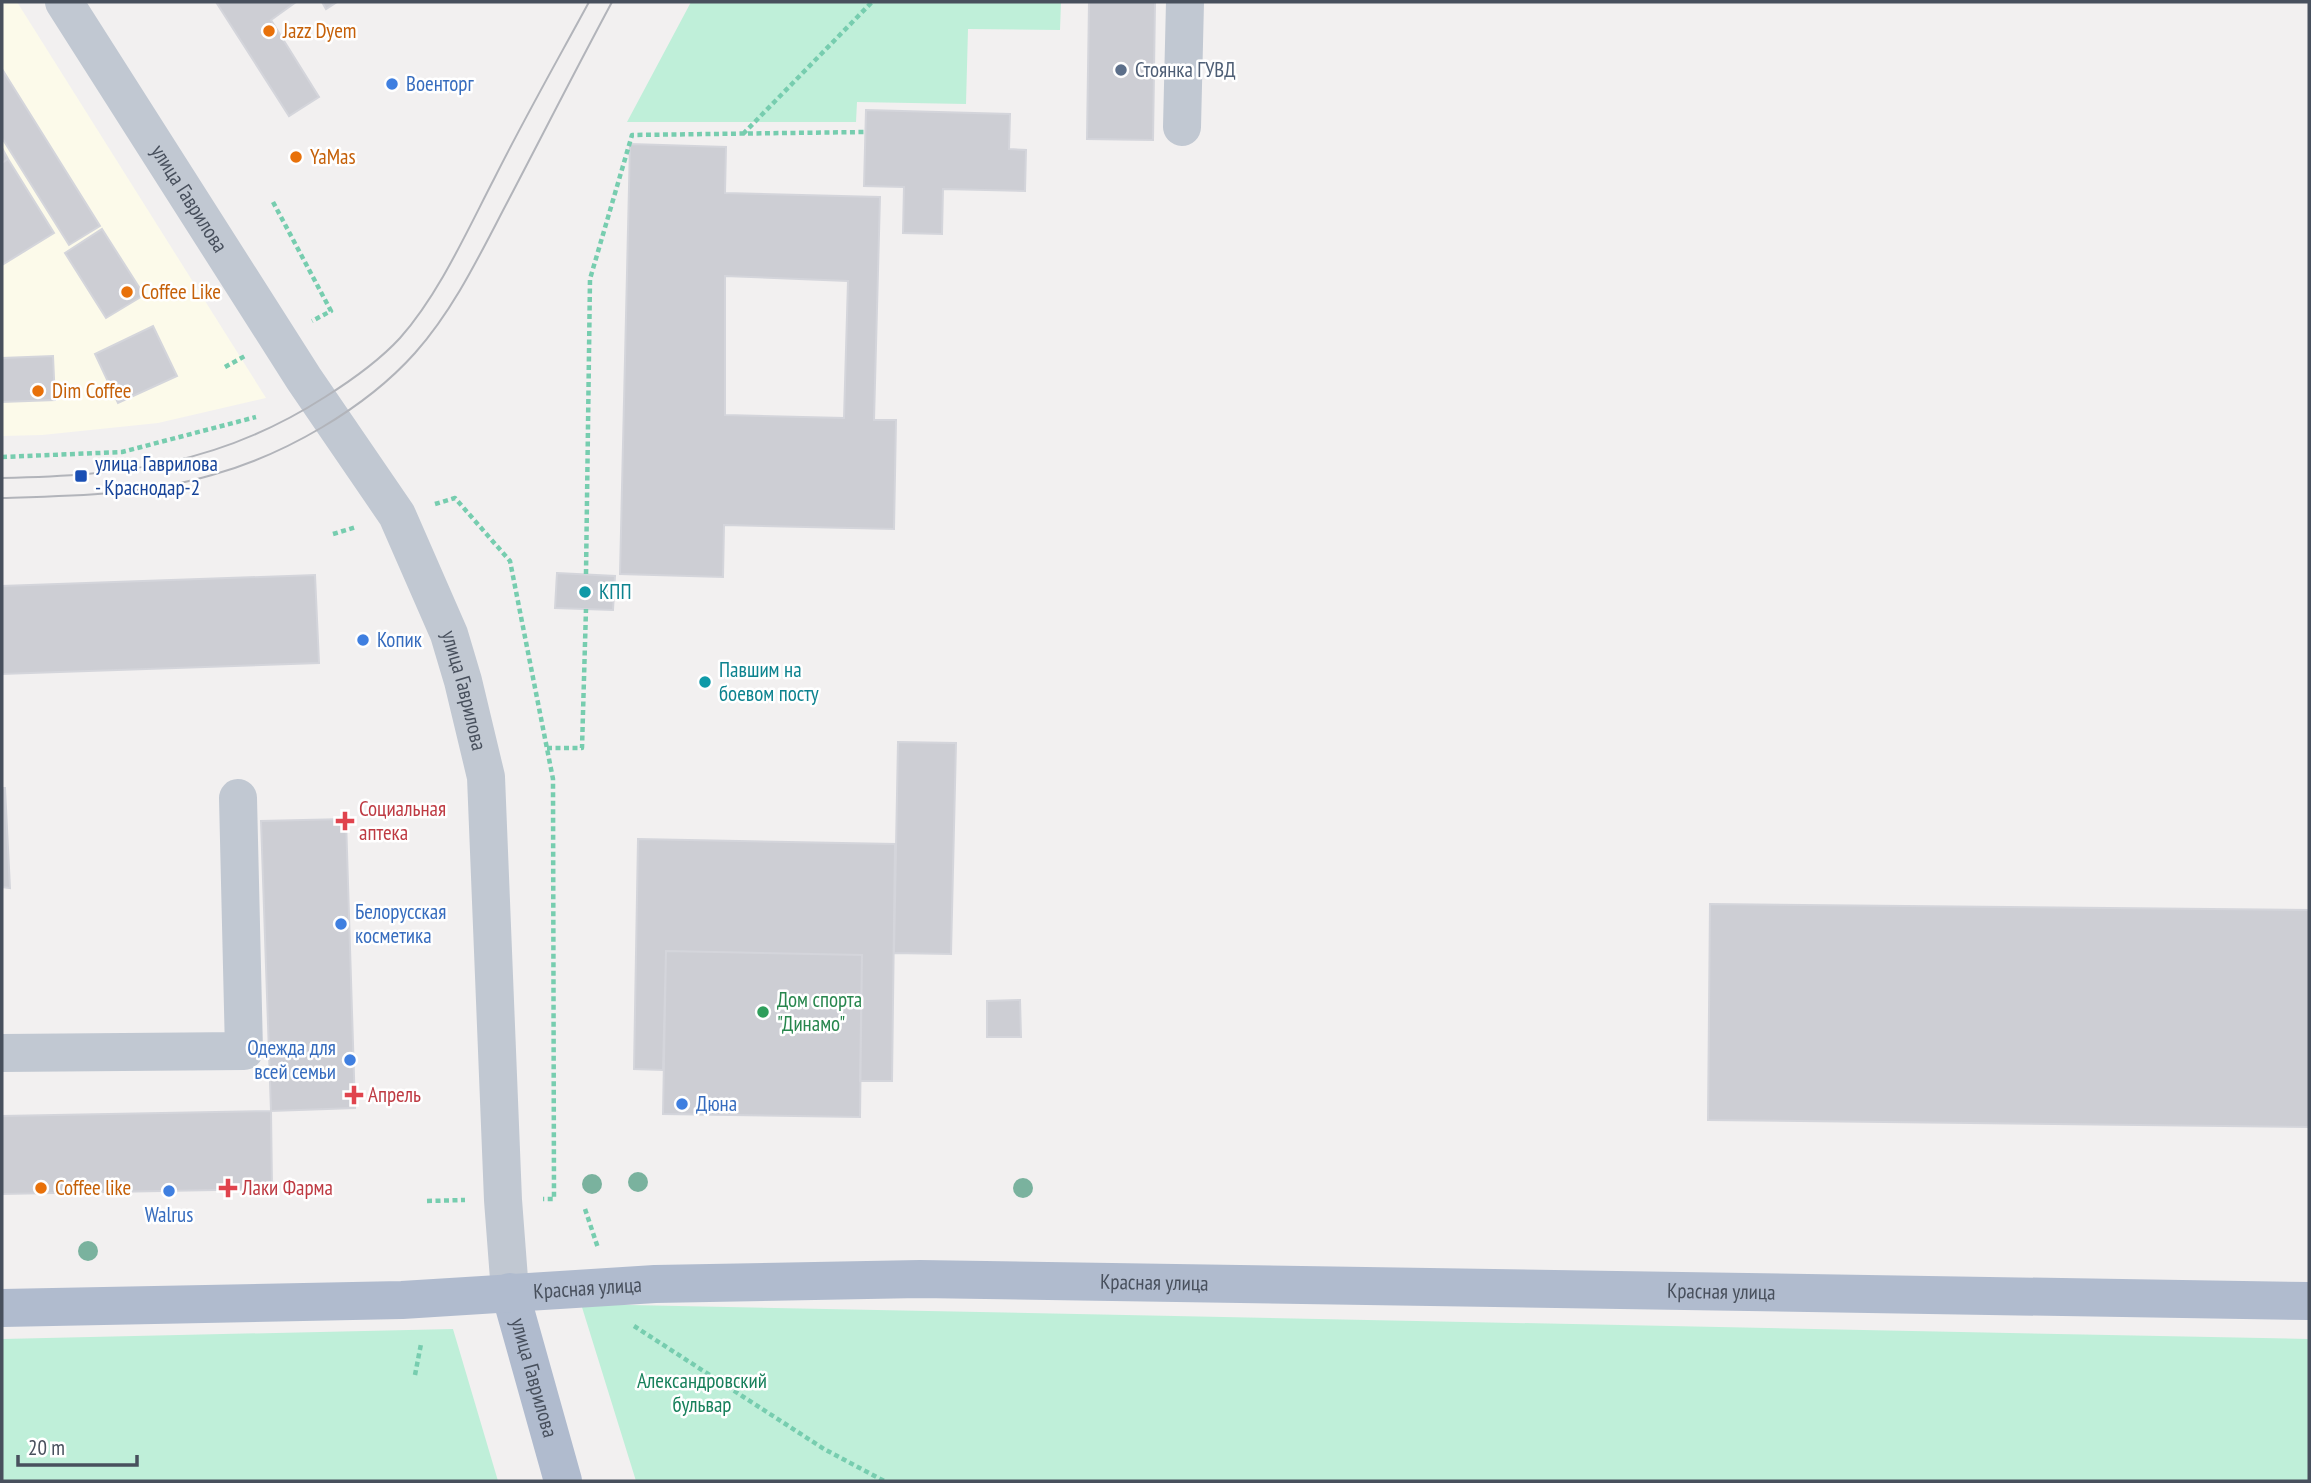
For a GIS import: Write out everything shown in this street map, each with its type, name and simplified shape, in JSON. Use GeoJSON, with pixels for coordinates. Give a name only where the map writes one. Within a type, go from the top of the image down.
{"type":"FeatureCollection","features":[{"type":"Feature","properties":{"kind":"main road","name":"Красная улица"},"geometry":{"type":"LineString","coordinates":[[2,1308],[402,1300],[655,1284],[920,1279],[2309,1301]]}},
{"type":"Feature","properties":{"kind":"main road","name":"улица Гаврилова"},"geometry":{"type":"LineString","coordinates":[[510,1292],[563,1481]]}},
{"type":"Feature","properties":{"kind":"street","name":"улица Гаврилова"},"geometry":{"type":"LineString","coordinates":[[64,2],[304,379],[397,515],[449,634],[486,777],[503,1190],[510,1292]]}},
{"type":"Feature","properties":{"kind":"street"},"geometry":{"type":"LineString","coordinates":[[1182,127],[1185,2]]}},
{"type":"Feature","properties":{"kind":"street"},"geometry":{"type":"LineString","coordinates":[[2,1052],[244,1051],[238,798]]}},
{"type":"Feature","properties":{"kind":"path"},"geometry":{"type":"LineString","coordinates":[[743,134],[872,2]]}},
{"type":"Feature","properties":{"kind":"path"},"geometry":{"type":"LineString","coordinates":[[586,574],[590,279],[632,135],[865,132]]}},
{"type":"Feature","properties":{"kind":"path"},"geometry":{"type":"LineString","coordinates":[[2,457],[122,452],[256,416]]}},
{"type":"Feature","properties":{"kind":"path"},"geometry":{"type":"LineString","coordinates":[[455,498],[510,561],[554,779],[554,1199]]}},
{"type":"Feature","properties":{"kind":"path"},"geometry":{"type":"LineString","coordinates":[[547,748],[582,748],[586,609]]}},
{"type":"Feature","properties":{"kind":"path"},"geometry":{"type":"LineString","coordinates":[[630,1323],[824,1449],[884,1481]]}},
{"type":"Feature","properties":{"kind":"path"},"geometry":{"type":"LineString","coordinates":[[415,1375],[421,1345]]}},
{"type":"Feature","properties":{"kind":"shaded area"},"geometry":{"type":"Polygon","coordinates":[[[2,2],[17,2],[266,398],[158,423],[42,435],[2,436],[2,2]]]}},
{"type":"Feature","properties":{"kind":"green space"},"geometry":{"type":"Polygon","coordinates":[[[691,2],[1061,2],[1060,30],[968,29],[966,104],[857,102],[856,122],[627,122],[691,2]]]}},
{"type":"Feature","properties":{"kind":"green space","name":"Александровский бульвар"},"geometry":{"type":"Polygon","coordinates":[[[581,1304],[2309,1339],[2309,1481],[636,1481],[581,1304]]]}},
{"type":"Feature","properties":{"kind":"green space"},"geometry":{"type":"Polygon","coordinates":[[[453,1329],[498,1481],[2,1481],[2,1339],[453,1329]]]}},
{"type":"Feature","properties":{"kind":"building"},"geometry":{"type":"Polygon","coordinates":[[[216,2],[296,2],[271,20],[319,97],[289,116],[216,2]]]}},
{"type":"Feature","properties":{"kind":"building"},"geometry":{"type":"Polygon","coordinates":[[[322,2],[337,2],[326,9],[322,2]]]}},
{"type":"Feature","properties":{"kind":"building","name":"Стоянка ГУВД"},"geometry":{"type":"Polygon","coordinates":[[[1089,2],[1155,2],[1153,140],[1087,139],[1089,2]]]}},
{"type":"Feature","properties":{"kind":"building"},"geometry":{"type":"Polygon","coordinates":[[[2,69],[100,226],[69,245],[2,138],[2,69]]]}},
{"type":"Feature","properties":{"kind":"building"},"geometry":{"type":"Polygon","coordinates":[[[866,110],[1010,114],[1009,149],[1026,150],[1025,191],[943,189],[942,234],[903,233],[904,187],[864,186],[866,110]]]}},
{"type":"Feature","properties":{"kind":"building"},"geometry":{"type":"Polygon","coordinates":[[[630,144],[726,147],[725,193],[880,197],[874,420],[896,420],[894,529],[724,525],[723,577],[620,574],[630,144]],[[725,276],[725,415],[844,418],[848,281],[725,276]]]}},
{"type":"Feature","properties":{"kind":"building"},"geometry":{"type":"Polygon","coordinates":[[[2,148],[8,159],[2,163],[2,148]]]}},
{"type":"Feature","properties":{"kind":"building"},"geometry":{"type":"Polygon","coordinates":[[[8,159],[54,233],[2,265],[2,163],[8,159]]]}},
{"type":"Feature","properties":{"kind":"building"},"geometry":{"type":"Polygon","coordinates":[[[102,229],[144,295],[106,318],[65,253],[102,229]]]}},
{"type":"Feature","properties":{"kind":"building"},"geometry":{"type":"Polygon","coordinates":[[[153,326],[177,376],[118,403],[95,354],[153,326]]]}},
{"type":"Feature","properties":{"kind":"building"},"geometry":{"type":"Polygon","coordinates":[[[53,356],[55,400],[2,402],[2,358],[53,356]]]}},
{"type":"Feature","properties":{"kind":"building","name":"КПП"},"geometry":{"type":"Polygon","coordinates":[[[557,573],[615,576],[613,610],[555,608],[557,573]]]}},
{"type":"Feature","properties":{"kind":"building"},"geometry":{"type":"Polygon","coordinates":[[[315,575],[319,663],[2,674],[2,586],[315,575]]]}},
{"type":"Feature","properties":{"kind":"building"},"geometry":{"type":"Polygon","coordinates":[[[898,742],[956,743],[951,954],[894,953],[898,742]]]}},
{"type":"Feature","properties":{"kind":"building"},"geometry":{"type":"Polygon","coordinates":[[[2,788],[5,788],[10,888],[2,887],[2,788]]]}},
{"type":"Feature","properties":{"kind":"building"},"geometry":{"type":"Polygon","coordinates":[[[346,819],[355,1108],[271,1111],[261,821],[346,819]]]}},
{"type":"Feature","properties":{"kind":"building"},"geometry":{"type":"Polygon","coordinates":[[[638,839],[895,844],[892,1081],[860,1081],[862,955],[666,951],[663,1070],[634,1069],[638,839]]]}},
{"type":"Feature","properties":{"kind":"building"},"geometry":{"type":"Polygon","coordinates":[[[1710,904],[2309,910],[2309,1127],[1708,1120],[1710,904]]]}},
{"type":"Feature","properties":{"kind":"building","name":"Дом спорта \"Динамо\""},"geometry":{"type":"Polygon","coordinates":[[[666,951],[862,955],[860,1117],[663,1114],[666,951]]]}},
{"type":"Feature","properties":{"kind":"building"},"geometry":{"type":"Polygon","coordinates":[[[1020,1000],[1021,1037],[987,1037],[987,1001],[1020,1000]]]}},
{"type":"Feature","properties":{"kind":"building"},"geometry":{"type":"Polygon","coordinates":[[[271,1111],[272,1189],[2,1194],[2,1116],[271,1111]]]}},
{"type":"Feature","properties":{"kind":"tram line"},"geometry":{"type":"LineString","coordinates":[[2,478],[89,474],[130,469],[209,452],[286,420],[335,391],[374,363],[414,321],[440,282],[589,2]]}},
{"type":"Feature","properties":{"kind":"tram line"},"geometry":{"type":"LineString","coordinates":[[2,498],[134,491],[212,475],[295,442],[322,428],[372,393],[415,353],[455,298],[612,2]]}},
{"type":"Feature","properties":{"kind":"place","name":"Jazz Dyem"},"geometry":{"type":"Point","coordinates":[269,31]}},
{"type":"Feature","properties":{"kind":"place","name":"Стоянка ГУВД"},"geometry":{"type":"Point","coordinates":[1121,70]}},
{"type":"Feature","properties":{"kind":"place","name":"Военторг"},"geometry":{"type":"Point","coordinates":[392,84]}},
{"type":"Feature","properties":{"kind":"place","name":"YaMas"},"geometry":{"type":"Point","coordinates":[296,157]}},
{"type":"Feature","properties":{"kind":"place","name":"Coffee Like"},"geometry":{"type":"Point","coordinates":[127,292]}},
{"type":"Feature","properties":{"kind":"place","name":"Dim Coffee"},"geometry":{"type":"Point","coordinates":[38,391]}},
{"type":"Feature","properties":{"kind":"place","name":"улица Гаврилова - Краснодар-2"},"geometry":{"type":"Point","coordinates":[81,476]}},
{"type":"Feature","properties":{"kind":"place","name":"КПП"},"geometry":{"type":"Point","coordinates":[585,592]}},
{"type":"Feature","properties":{"kind":"place","name":"Копик"},"geometry":{"type":"Point","coordinates":[363,640]}},
{"type":"Feature","properties":{"kind":"place","name":"Павшим на боевом посту"},"geometry":{"type":"Point","coordinates":[705,682]}},
{"type":"Feature","properties":{"kind":"place","name":"Социальная аптека"},"geometry":{"type":"Point","coordinates":[345,821]}},
{"type":"Feature","properties":{"kind":"place","name":"Белорусская косметика"},"geometry":{"type":"Point","coordinates":[341,924]}},
{"type":"Feature","properties":{"kind":"place","name":"Дом спорта \"Динамо\""},"geometry":{"type":"Point","coordinates":[763,1012]}},
{"type":"Feature","properties":{"kind":"place","name":"Одежда для всей семьи"},"geometry":{"type":"Point","coordinates":[350,1060]}},
{"type":"Feature","properties":{"kind":"place","name":"Апрель"},"geometry":{"type":"Point","coordinates":[354,1095]}},
{"type":"Feature","properties":{"kind":"place","name":"Дюна"},"geometry":{"type":"Point","coordinates":[682,1104]}},
{"type":"Feature","properties":{"kind":"place","name":"Coffee like"},"geometry":{"type":"Point","coordinates":[41,1188]}},
{"type":"Feature","properties":{"kind":"place","name":"Лаки Фарма"},"geometry":{"type":"Point","coordinates":[228,1188]}},
{"type":"Feature","properties":{"kind":"place","name":"Walrus"},"geometry":{"type":"Point","coordinates":[169,1191]}}]}
